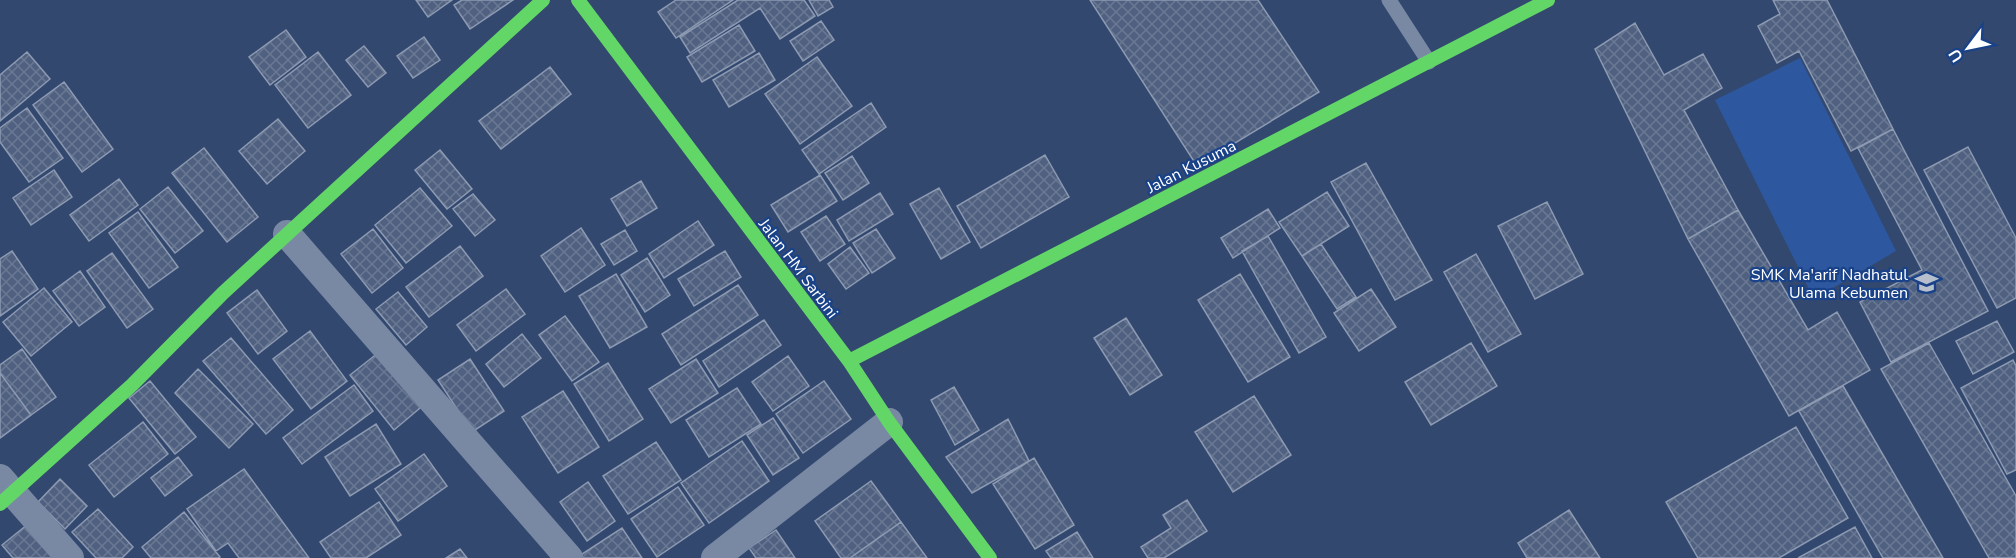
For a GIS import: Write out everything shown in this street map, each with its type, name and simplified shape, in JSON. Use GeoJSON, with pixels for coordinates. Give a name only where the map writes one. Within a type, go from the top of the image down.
{"type":"FeatureCollection","features":[{"type":"Feature","properties":{"kind":"main road"},"geometry":{"type":"LineString","coordinates":[[5,492],[132,385],[223,293],[543,0]]}},
{"type":"Feature","properties":{"kind":"main road","name":"Jalan HM Sarbini"},"geometry":{"type":"LineString","coordinates":[[578,0],[849,361],[889,422],[990,558]]}},
{"type":"Feature","properties":{"kind":"main road","name":"Jalan Kusuma"},"geometry":{"type":"LineString","coordinates":[[849,361],[1548,0]]}},
{"type":"Feature","properties":{"kind":"street"},"geometry":{"type":"LineString","coordinates":[[287,234],[569,558]]}},
{"type":"Feature","properties":{"kind":"street"},"geometry":{"type":"LineString","coordinates":[[715,558],[889,422]]}},
{"type":"Feature","properties":{"kind":"street"},"geometry":{"type":"LineString","coordinates":[[5,492],[70,558]]}},
{"type":"Feature","properties":{"kind":"lane"},"geometry":{"type":"LineString","coordinates":[[1389,0],[1428,62]]}},
{"type":"Feature","properties":{"kind":"shaded area"},"geometry":{"type":"Polygon","coordinates":[[[1800,58],[1896,251],[1814,299],[1715,100],[1800,58]]]}},
{"type":"Feature","properties":{"kind":"building"},"geometry":{"type":"Polygon","coordinates":[[[416,0],[452,0],[428,17],[416,0]]]}},
{"type":"Feature","properties":{"kind":"building"},"geometry":{"type":"Polygon","coordinates":[[[462,0],[513,0],[470,29],[454,5],[462,0]]]}},
{"type":"Feature","properties":{"kind":"building"},"geometry":{"type":"Polygon","coordinates":[[[676,0],[733,0],[676,38],[658,12],[676,0]]]}},
{"type":"Feature","properties":{"kind":"building"},"geometry":{"type":"Polygon","coordinates":[[[738,0],[804,0],[815,16],[780,39],[760,8],[690,53],[680,37],[738,0]]]}},
{"type":"Feature","properties":{"kind":"building"},"geometry":{"type":"Polygon","coordinates":[[[809,0],[829,0],[833,7],[818,16],[809,0]]]}},
{"type":"Feature","properties":{"kind":"building"},"geometry":{"type":"Polygon","coordinates":[[[1090,0],[1258,0],[1319,92],[1197,166],[1090,0]]]}},
{"type":"Feature","properties":{"kind":"building"},"geometry":{"type":"Polygon","coordinates":[[[1773,0],[1827,0],[1893,129],[1851,151],[1799,51],[1777,63],[1758,26],[1780,14],[1773,0]]]}},
{"type":"Feature","properties":{"kind":"building"},"geometry":{"type":"Polygon","coordinates":[[[821,21],[834,40],[803,61],[790,41],[821,21]]]}},
{"type":"Feature","properties":{"kind":"building"},"geometry":{"type":"Polygon","coordinates":[[[1635,23],[1664,75],[1703,54],[1722,88],[1684,110],[1738,210],[1688,239],[1595,49],[1635,23]]]}},
{"type":"Feature","properties":{"kind":"building"},"geometry":{"type":"Polygon","coordinates":[[[739,25],[755,51],[702,82],[687,57],[739,25]]]}},
{"type":"Feature","properties":{"kind":"building"},"geometry":{"type":"Polygon","coordinates":[[[286,30],[306,57],[270,85],[249,57],[286,30]]]}},
{"type":"Feature","properties":{"kind":"building"},"geometry":{"type":"Polygon","coordinates":[[[424,37],[440,60],[413,78],[397,56],[424,37]]]}},
{"type":"Feature","properties":{"kind":"building"},"geometry":{"type":"Polygon","coordinates":[[[364,46],[386,73],[368,87],[346,60],[364,46]]]}},
{"type":"Feature","properties":{"kind":"building"},"geometry":{"type":"Polygon","coordinates":[[[27,52],[50,79],[0,121],[0,75],[27,52]]]}},
{"type":"Feature","properties":{"kind":"building"},"geometry":{"type":"Polygon","coordinates":[[[318,52],[351,95],[308,128],[275,85],[318,52]]]}},
{"type":"Feature","properties":{"kind":"building"},"geometry":{"type":"Polygon","coordinates":[[[759,53],[775,80],[729,107],[713,80],[759,53]]]}},
{"type":"Feature","properties":{"kind":"building"},"geometry":{"type":"Polygon","coordinates":[[[817,57],[852,106],[800,144],[765,94],[817,57]]]}},
{"type":"Feature","properties":{"kind":"building"},"geometry":{"type":"Polygon","coordinates":[[[550,67],[571,94],[501,149],[479,121],[550,67]]]}},
{"type":"Feature","properties":{"kind":"building"},"geometry":{"type":"Polygon","coordinates":[[[64,82],[113,149],[82,172],[33,105],[64,82]]]}},
{"type":"Feature","properties":{"kind":"building"},"geometry":{"type":"Polygon","coordinates":[[[871,103],[886,127],[819,174],[802,150],[871,103]]]}},
{"type":"Feature","properties":{"kind":"building"},"geometry":{"type":"Polygon","coordinates":[[[27,108],[63,158],[29,182],[0,142],[0,128],[27,108]]]}},
{"type":"Feature","properties":{"kind":"building"},"geometry":{"type":"Polygon","coordinates":[[[278,119],[305,151],[267,184],[239,151],[278,119]]]}},
{"type":"Feature","properties":{"kind":"building"},"geometry":{"type":"Polygon","coordinates":[[[1893,129],[1988,311],[1891,362],[1860,302],[1922,270],[1858,148],[1893,129]]]}},
{"type":"Feature","properties":{"kind":"building"},"geometry":{"type":"Polygon","coordinates":[[[1968,147],[2016,238],[2016,298],[1997,308],[1924,170],[1968,147]]]}},
{"type":"Feature","properties":{"kind":"building"},"geometry":{"type":"Polygon","coordinates":[[[204,148],[258,217],[227,242],[172,173],[204,148]]]}},
{"type":"Feature","properties":{"kind":"building"},"geometry":{"type":"Polygon","coordinates":[[[440,150],[472,189],[447,209],[415,170],[440,150]]]}},
{"type":"Feature","properties":{"kind":"building"},"geometry":{"type":"Polygon","coordinates":[[[1045,155],[1069,197],[981,248],[957,206],[1045,155]]]}},
{"type":"Feature","properties":{"kind":"building"},"geometry":{"type":"Polygon","coordinates":[[[852,156],[869,183],[843,200],[825,173],[852,156]]]}},
{"type":"Feature","properties":{"kind":"building"},"geometry":{"type":"Polygon","coordinates":[[[1366,163],[1432,280],[1395,300],[1331,182],[1366,163]]]}},
{"type":"Feature","properties":{"kind":"building"},"geometry":{"type":"Polygon","coordinates":[[[54,170],[72,197],[31,225],[13,198],[54,170]]]}},
{"type":"Feature","properties":{"kind":"building"},"geometry":{"type":"Polygon","coordinates":[[[820,175],[837,201],[788,232],[771,205],[820,175]]]}},
{"type":"Feature","properties":{"kind":"building"},"geometry":{"type":"Polygon","coordinates":[[[119,179],[138,205],[89,241],[70,215],[119,179]]]}},
{"type":"Feature","properties":{"kind":"building"},"geometry":{"type":"Polygon","coordinates":[[[641,181],[657,208],[627,226],[611,199],[641,181]]]}},
{"type":"Feature","properties":{"kind":"building"},"geometry":{"type":"Polygon","coordinates":[[[168,187],[203,231],[175,253],[140,209],[168,187]]]}},
{"type":"Feature","properties":{"kind":"building"},"geometry":{"type":"Polygon","coordinates":[[[420,188],[452,226],[406,263],[375,225],[420,188]]]}},
{"type":"Feature","properties":{"kind":"building"},"geometry":{"type":"Polygon","coordinates":[[[939,188],[970,242],[941,259],[910,204],[939,188]]]}},
{"type":"Feature","properties":{"kind":"building"},"geometry":{"type":"Polygon","coordinates":[[[1327,192],[1349,226],[1302,256],[1279,222],[1327,192]]]}},
{"type":"Feature","properties":{"kind":"building"},"geometry":{"type":"Polygon","coordinates":[[[880,193],[893,214],[849,241],[837,220],[880,193]]]}},
{"type":"Feature","properties":{"kind":"building"},"geometry":{"type":"Polygon","coordinates":[[[473,194],[495,220],[475,236],[453,209],[473,194]]]}},
{"type":"Feature","properties":{"kind":"building"},"geometry":{"type":"Polygon","coordinates":[[[1547,202],[1583,274],[1535,299],[1498,226],[1547,202]]]}},
{"type":"Feature","properties":{"kind":"building"},"geometry":{"type":"Polygon","coordinates":[[[1268,209],[1280,228],[1233,258],[1221,238],[1268,209]]]}},
{"type":"Feature","properties":{"kind":"building"},"geometry":{"type":"Polygon","coordinates":[[[1738,210],[1808,330],[1837,312],[1870,370],[1789,416],[1688,239],[1738,210]]]}},
{"type":"Feature","properties":{"kind":"building"},"geometry":{"type":"Polygon","coordinates":[[[138,212],[178,267],[149,288],[109,233],[138,212]]]}},
{"type":"Feature","properties":{"kind":"building"},"geometry":{"type":"Polygon","coordinates":[[[826,216],[845,244],[820,261],[801,232],[826,216]]]}},
{"type":"Feature","properties":{"kind":"building"},"geometry":{"type":"Polygon","coordinates":[[[698,221],[714,245],[664,278],[649,254],[698,221]]]}},
{"type":"Feature","properties":{"kind":"building"},"geometry":{"type":"Polygon","coordinates":[[[581,228],[605,265],[565,292],[541,256],[581,228]]]}},
{"type":"Feature","properties":{"kind":"building"},"geometry":{"type":"Polygon","coordinates":[[[373,229],[403,268],[372,293],[341,254],[373,229]]]}},
{"type":"Feature","properties":{"kind":"building"},"geometry":{"type":"Polygon","coordinates":[[[876,229],[895,258],[872,273],[853,243],[876,229]]]}},
{"type":"Feature","properties":{"kind":"building"},"geometry":{"type":"Polygon","coordinates":[[[625,230],[637,251],[614,265],[601,244],[625,230]]]}},
{"type":"Feature","properties":{"kind":"building"},"geometry":{"type":"Polygon","coordinates":[[[1268,236],[1326,337],[1299,353],[1242,251],[1268,236]]]}},
{"type":"Feature","properties":{"kind":"building"},"geometry":{"type":"Polygon","coordinates":[[[1321,244],[1356,297],[1337,309],[1302,256],[1321,244]]]}},
{"type":"Feature","properties":{"kind":"building"},"geometry":{"type":"Polygon","coordinates":[[[460,246],[483,276],[429,317],[406,287],[460,246]]]}},
{"type":"Feature","properties":{"kind":"building"},"geometry":{"type":"Polygon","coordinates":[[[850,247],[869,273],[846,289],[828,264],[850,247]]]}},
{"type":"Feature","properties":{"kind":"building"},"geometry":{"type":"Polygon","coordinates":[[[12,251],[38,289],[0,316],[0,259],[12,251]]]}},
{"type":"Feature","properties":{"kind":"building"},"geometry":{"type":"Polygon","coordinates":[[[725,251],[741,277],[694,306],[678,279],[725,251]]]}},
{"type":"Feature","properties":{"kind":"building"},"geometry":{"type":"Polygon","coordinates":[[[112,253],[153,309],[127,328],[87,271],[112,253]]]}},
{"type":"Feature","properties":{"kind":"building"},"geometry":{"type":"Polygon","coordinates":[[[1476,254],[1521,334],[1488,352],[1444,272],[1476,254]]]}},
{"type":"Feature","properties":{"kind":"building"},"geometry":{"type":"Polygon","coordinates":[[[647,258],[670,295],[645,312],[621,275],[647,258]]]}},
{"type":"Feature","properties":{"kind":"building"},"geometry":{"type":"Polygon","coordinates":[[[80,271],[105,307],[79,326],[53,291],[80,271]]]}},
{"type":"Feature","properties":{"kind":"building"},"geometry":{"type":"Polygon","coordinates":[[[616,274],[647,327],[610,348],[579,296],[616,274]]]}},
{"type":"Feature","properties":{"kind":"building"},"geometry":{"type":"Polygon","coordinates":[[[1240,274],[1290,357],[1248,382],[1198,300],[1240,274]]]}},
{"type":"Feature","properties":{"kind":"building"},"geometry":{"type":"Polygon","coordinates":[[[738,285],[758,315],[681,365],[662,334],[738,285]]]}},
{"type":"Feature","properties":{"kind":"building"},"geometry":{"type":"Polygon","coordinates":[[[44,288],[72,322],[31,356],[3,322],[44,288]]]}},
{"type":"Feature","properties":{"kind":"building"},"geometry":{"type":"Polygon","coordinates":[[[506,289],[525,314],[476,351],[457,325],[506,289]]]}},
{"type":"Feature","properties":{"kind":"building"},"geometry":{"type":"Polygon","coordinates":[[[1371,289],[1396,327],[1359,351],[1334,313],[1371,289]]]}},
{"type":"Feature","properties":{"kind":"building"},"geometry":{"type":"Polygon","coordinates":[[[257,290],[287,331],[258,354],[227,313],[257,290]]]}},
{"type":"Feature","properties":{"kind":"building"},"geometry":{"type":"Polygon","coordinates":[[[398,292],[427,327],[406,345],[376,309],[398,292]]]}},
{"type":"Feature","properties":{"kind":"building"},"geometry":{"type":"Polygon","coordinates":[[[565,316],[599,362],[572,381],[539,335],[565,316]]]}},
{"type":"Feature","properties":{"kind":"building"},"geometry":{"type":"Polygon","coordinates":[[[1126,318],[1162,375],[1130,395],[1094,338],[1126,318]]]}},
{"type":"Feature","properties":{"kind":"building"},"geometry":{"type":"Polygon","coordinates":[[[764,320],[781,345],[719,387],[703,361],[764,320]]]}},
{"type":"Feature","properties":{"kind":"building"},"geometry":{"type":"Polygon","coordinates":[[[1997,321],[2014,352],[1973,374],[1956,341],[1997,321]]]}},
{"type":"Feature","properties":{"kind":"building"},"geometry":{"type":"Polygon","coordinates":[[[310,331],[347,381],[311,409],[273,359],[310,331]]]}},
{"type":"Feature","properties":{"kind":"building"},"geometry":{"type":"Polygon","coordinates":[[[522,334],[541,358],[504,387],[486,364],[522,334]]]}},
{"type":"Feature","properties":{"kind":"building"},"geometry":{"type":"Polygon","coordinates":[[[231,338],[293,410],[266,434],[203,361],[231,338]]]}},
{"type":"Feature","properties":{"kind":"building"},"geometry":{"type":"Polygon","coordinates":[[[1471,343],[1497,386],[1431,425],[1405,382],[1471,343]]]}},
{"type":"Feature","properties":{"kind":"building"},"geometry":{"type":"Polygon","coordinates":[[[1929,343],[2016,496],[2016,558],[1989,558],[1881,369],[1929,343]]]}},
{"type":"Feature","properties":{"kind":"building"},"geometry":{"type":"Polygon","coordinates":[[[22,349],[56,397],[31,415],[0,373],[0,365],[22,349]]]}},
{"type":"Feature","properties":{"kind":"building"},"geometry":{"type":"Polygon","coordinates":[[[383,349],[426,403],[394,430],[350,375],[383,349]]]}},
{"type":"Feature","properties":{"kind":"building"},"geometry":{"type":"Polygon","coordinates":[[[788,356],[809,386],[773,411],[752,382],[788,356]]]}},
{"type":"Feature","properties":{"kind":"building"},"geometry":{"type":"Polygon","coordinates":[[[470,359],[504,411],[472,432],[438,380],[470,359]]]}},
{"type":"Feature","properties":{"kind":"building"},"geometry":{"type":"Polygon","coordinates":[[[696,359],[718,393],[671,423],[649,389],[696,359]]]}},
{"type":"Feature","properties":{"kind":"building"},"geometry":{"type":"Polygon","coordinates":[[[2013,360],[2016,366],[2016,470],[2007,474],[1961,388],[2013,360]]]}},
{"type":"Feature","properties":{"kind":"building"},"geometry":{"type":"Polygon","coordinates":[[[608,363],[643,419],[609,441],[574,384],[608,363]]]}},
{"type":"Feature","properties":{"kind":"building"},"geometry":{"type":"Polygon","coordinates":[[[198,369],[253,424],[229,448],[175,393],[198,369]]]}},
{"type":"Feature","properties":{"kind":"building"},"geometry":{"type":"Polygon","coordinates":[[[0,373],[31,415],[0,438],[0,373]]]}},
{"type":"Feature","properties":{"kind":"building"},"geometry":{"type":"Polygon","coordinates":[[[150,381],[196,437],[175,454],[129,398],[150,381]]]}},
{"type":"Feature","properties":{"kind":"building"},"geometry":{"type":"Polygon","coordinates":[[[824,381],[851,419],[803,453],[776,414],[824,381]]]}},
{"type":"Feature","properties":{"kind":"building"},"geometry":{"type":"Polygon","coordinates":[[[354,385],[373,411],[302,464],[283,438],[354,385]]]}},
{"type":"Feature","properties":{"kind":"building"},"geometry":{"type":"Polygon","coordinates":[[[1843,386],[1943,558],[1883,558],[1799,411],[1843,386]]]}},
{"type":"Feature","properties":{"kind":"building"},"geometry":{"type":"Polygon","coordinates":[[[954,387],[979,430],[955,445],[931,400],[954,387]]]}},
{"type":"Feature","properties":{"kind":"building"},"geometry":{"type":"Polygon","coordinates":[[[737,388],[761,424],[709,457],[686,420],[737,388]]]}},
{"type":"Feature","properties":{"kind":"building"},"geometry":{"type":"Polygon","coordinates":[[[563,391],[599,447],[558,473],[522,417],[563,391]]]}},
{"type":"Feature","properties":{"kind":"building"},"geometry":{"type":"Polygon","coordinates":[[[1254,396],[1291,455],[1233,492],[1195,432],[1254,396]]]}},
{"type":"Feature","properties":{"kind":"building"},"geometry":{"type":"Polygon","coordinates":[[[773,418],[799,458],[773,475],[747,435],[773,418]]]}},
{"type":"Feature","properties":{"kind":"building"},"geometry":{"type":"Polygon","coordinates":[[[1008,419],[1029,461],[972,493],[946,457],[1008,419]]]}},
{"type":"Feature","properties":{"kind":"building"},"geometry":{"type":"Polygon","coordinates":[[[143,422],[168,454],[114,497],[89,465],[143,422]]]}},
{"type":"Feature","properties":{"kind":"building"},"geometry":{"type":"Polygon","coordinates":[[[376,424],[401,464],[350,496],[325,457],[376,424]]]}},
{"type":"Feature","properties":{"kind":"building"},"geometry":{"type":"Polygon","coordinates":[[[1796,427],[1848,518],[1779,558],[1698,558],[1666,502],[1796,427]]]}},
{"type":"Feature","properties":{"kind":"building"},"geometry":{"type":"Polygon","coordinates":[[[742,441],[769,481],[709,523],[681,483],[742,441]]]}},
{"type":"Feature","properties":{"kind":"building"},"geometry":{"type":"Polygon","coordinates":[[[656,442],[681,480],[628,514],[603,476],[656,442]]]}},
{"type":"Feature","properties":{"kind":"building"},"geometry":{"type":"Polygon","coordinates":[[[424,454],[447,486],[398,521],[375,489],[424,454]]]}},
{"type":"Feature","properties":{"kind":"building"},"geometry":{"type":"Polygon","coordinates":[[[178,457],[192,475],[165,496],[151,478],[178,457]]]}},
{"type":"Feature","properties":{"kind":"building"},"geometry":{"type":"Polygon","coordinates":[[[1034,458],[1074,525],[1035,549],[993,484],[1034,458]]]}},
{"type":"Feature","properties":{"kind":"building"},"geometry":{"type":"Polygon","coordinates":[[[244,469],[309,558],[239,558],[228,543],[216,551],[187,509],[244,469]]]}},
{"type":"Feature","properties":{"kind":"building"},"geometry":{"type":"Polygon","coordinates":[[[60,479],[87,506],[65,529],[38,502],[60,479]]]}},
{"type":"Feature","properties":{"kind":"building"},"geometry":{"type":"Polygon","coordinates":[[[871,481],[901,522],[850,558],[841,558],[815,521],[871,481]]]}},
{"type":"Feature","properties":{"kind":"building"},"geometry":{"type":"Polygon","coordinates":[[[588,482],[615,521],[587,541],[560,502],[588,482]]]}},
{"type":"Feature","properties":{"kind":"building"},"geometry":{"type":"Polygon","coordinates":[[[678,487],[704,525],[657,557],[631,519],[678,487]]]}},
{"type":"Feature","properties":{"kind":"building"},"geometry":{"type":"Polygon","coordinates":[[[1187,500],[1207,531],[1164,558],[1148,558],[1141,547],[1171,528],[1163,515],[1187,500]]]}},
{"type":"Feature","properties":{"kind":"building"},"geometry":{"type":"Polygon","coordinates":[[[379,502],[401,535],[366,558],[331,558],[320,542],[379,502]]]}},
{"type":"Feature","properties":{"kind":"building"},"geometry":{"type":"Polygon","coordinates":[[[98,509],[133,547],[122,558],[96,558],[72,532],[98,509]]]}},
{"type":"Feature","properties":{"kind":"building"},"geometry":{"type":"Polygon","coordinates":[[[1569,510],[1600,558],[1527,558],[1518,543],[1569,510]]]}},
{"type":"Feature","properties":{"kind":"building"},"geometry":{"type":"Polygon","coordinates":[[[184,512],[220,557],[151,558],[142,547],[184,512]]]}},
{"type":"Feature","properties":{"kind":"building"},"geometry":{"type":"Polygon","coordinates":[[[33,520],[64,558],[13,558],[2,545],[33,520]]]}},
{"type":"Feature","properties":{"kind":"building"},"geometry":{"type":"Polygon","coordinates":[[[901,522],[927,558],[850,558],[901,522]]]}},
{"type":"Feature","properties":{"kind":"building"},"geometry":{"type":"Polygon","coordinates":[[[1855,527],[1872,558],[1798,558],[1855,527]]]}},
{"type":"Feature","properties":{"kind":"building"},"geometry":{"type":"Polygon","coordinates":[[[622,528],[642,558],[580,558],[579,556],[622,528]]]}},
{"type":"Feature","properties":{"kind":"building"},"geometry":{"type":"Polygon","coordinates":[[[776,530],[795,558],[756,558],[749,548],[776,530]]]}},
{"type":"Feature","properties":{"kind":"building"},"geometry":{"type":"Polygon","coordinates":[[[1077,532],[1093,558],[1051,558],[1046,551],[1077,532]]]}},
{"type":"Feature","properties":{"kind":"building"},"geometry":{"type":"Polygon","coordinates":[[[460,549],[467,558],[446,558],[460,549]]]}},
{"type":"Feature","properties":{"kind":"traffic: fast"},"geometry":{"type":"LineString","coordinates":[[0,504],[132,385],[223,293],[543,0]]}},
{"type":"Feature","properties":{"kind":"traffic: fast"},"geometry":{"type":"LineString","coordinates":[[578,0],[849,361],[889,422],[990,558]]}},
{"type":"Feature","properties":{"kind":"traffic: fast"},"geometry":{"type":"LineString","coordinates":[[849,361],[1548,0]]}},
{"type":"Feature","properties":{"kind":"place","name":"SMK Ma'arif Nadhatul Ulama Kebumen"},"geometry":{"type":"Point","coordinates":[1926,283]}}]}
